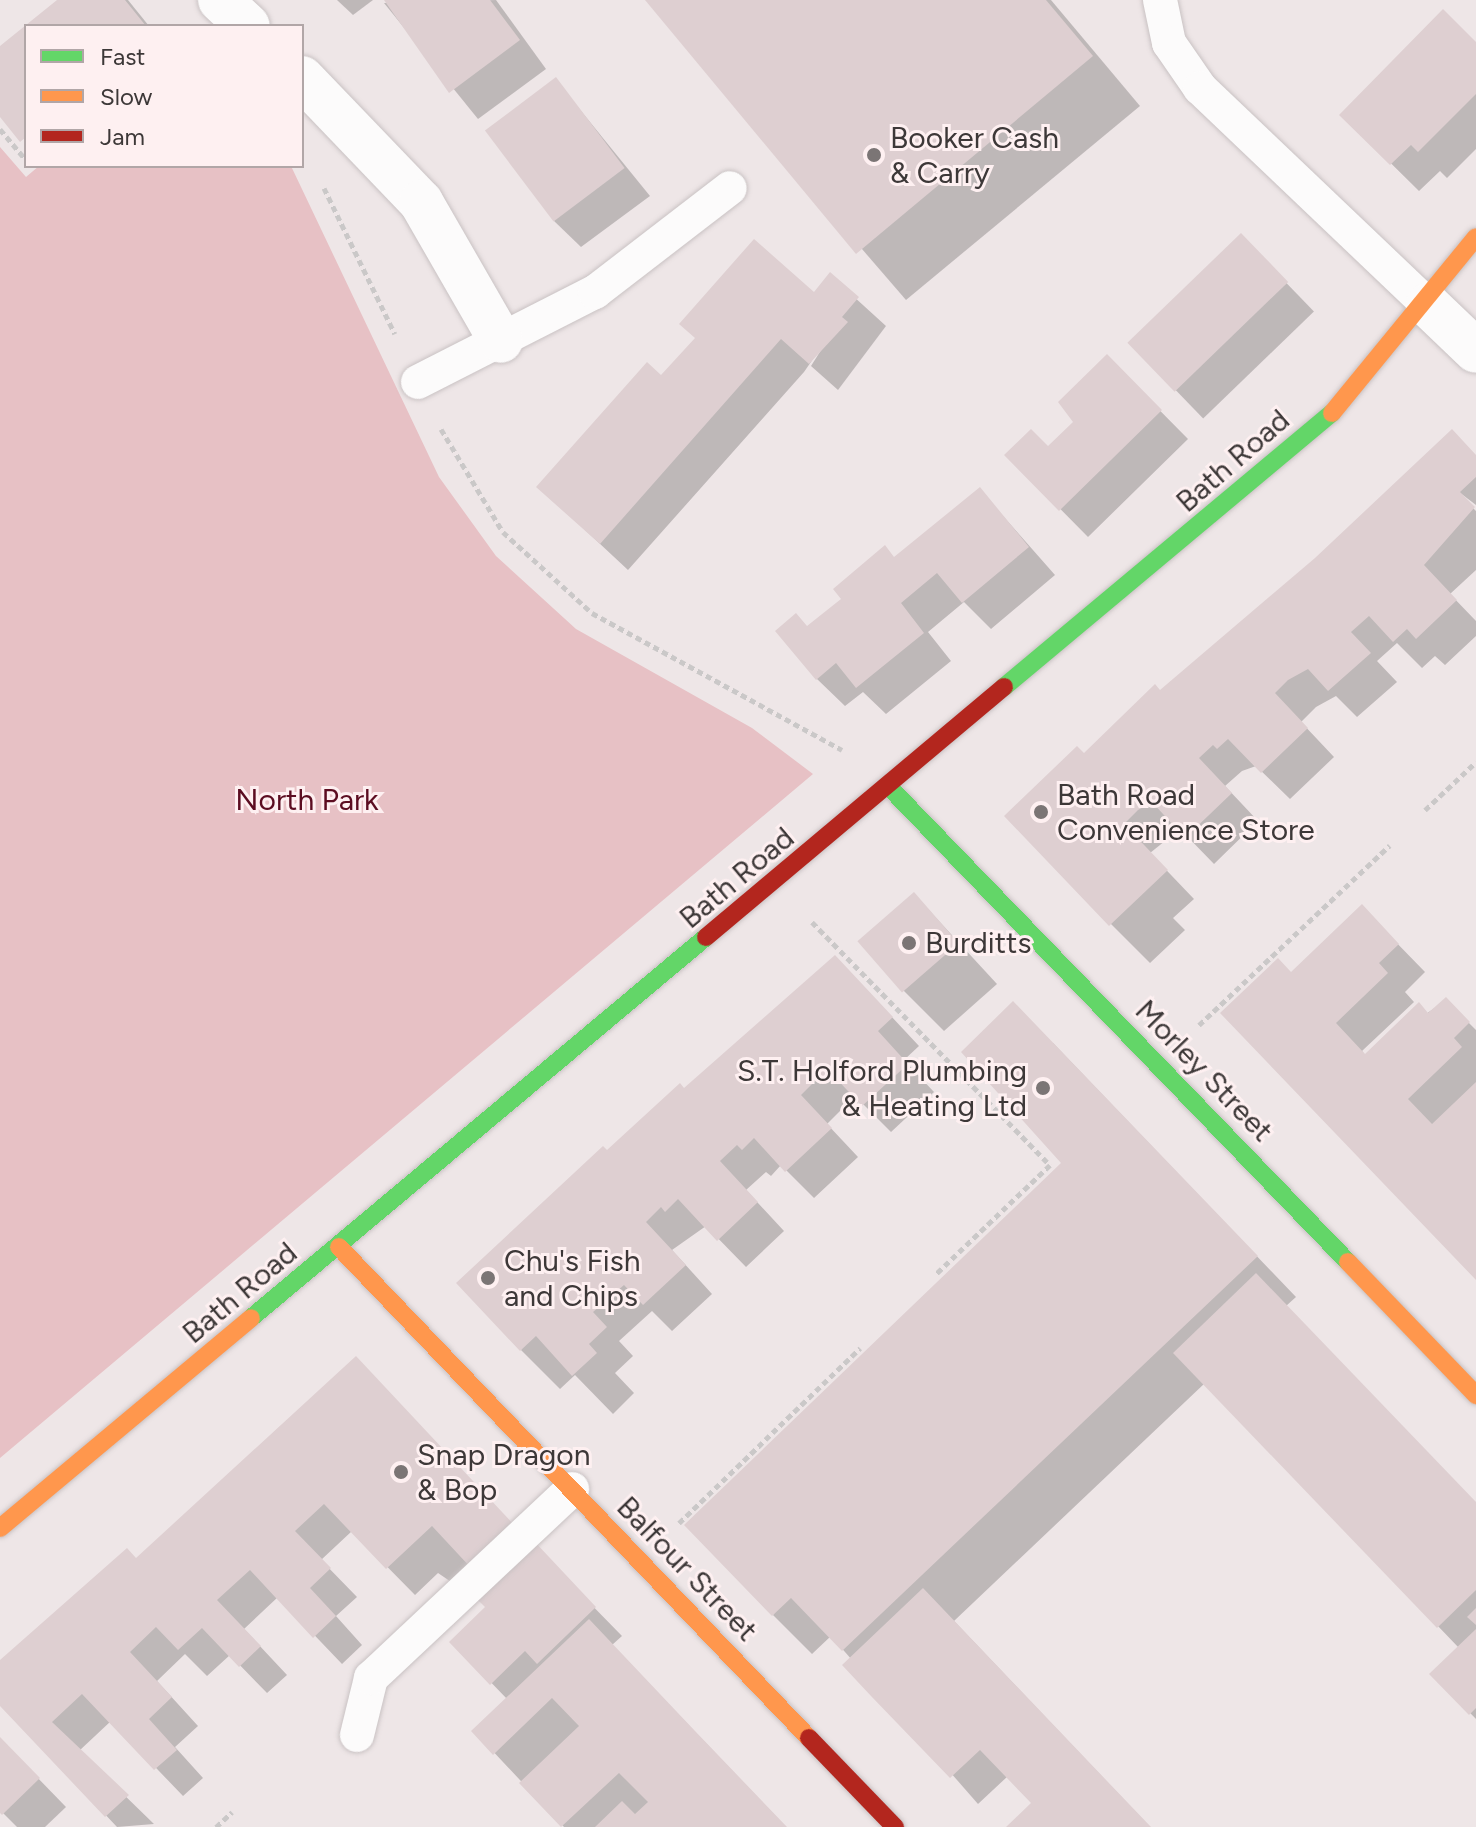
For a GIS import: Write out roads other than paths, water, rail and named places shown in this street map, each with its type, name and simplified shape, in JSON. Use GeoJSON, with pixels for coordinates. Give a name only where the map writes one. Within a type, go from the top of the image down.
{"type":"FeatureCollection","features":[{"type":"Feature","properties":{"kind":"street"},"geometry":{"type":"LineString","coordinates":[[220,0],[246,24]]}},
{"type":"Feature","properties":{"kind":"street"},"geometry":{"type":"LineString","coordinates":[[304,80],[421,202],[501,341]]}},
{"type":"Feature","properties":{"kind":"street","name":"Bath Road"},"geometry":{"type":"LineString","coordinates":[[0,1528],[890,788],[1351,397],[1428,305],[1476,237]]}},
{"type":"Feature","properties":{"kind":"street"},"geometry":{"type":"LineString","coordinates":[[1428,305],[1476,351]]}},
{"type":"Feature","properties":{"kind":"street","name":"Morley Street"},"geometry":{"type":"LineString","coordinates":[[890,788],[1476,1395]]}},
{"type":"Feature","properties":{"kind":"street","name":"Balfour Street"},"geometry":{"type":"LineString","coordinates":[[339,1247],[895,1827]]}},
{"type":"Feature","properties":{"kind":"lane"},"geometry":{"type":"LineString","coordinates":[[1160,0],[1169,43],[1200,88],[1428,305]]}},
{"type":"Feature","properties":{"kind":"lane"},"geometry":{"type":"LineString","coordinates":[[418,382],[595,292],[730,188]]}},
{"type":"Feature","properties":{"kind":"lane"},"geometry":{"type":"LineString","coordinates":[[357,1735],[371,1678],[572,1489]]}},
{"type":"Feature","properties":{"kind":"place","name":"Booker Cash & Carry"},"geometry":{"type":"Point","coordinates":[874,155]}},
{"type":"Feature","properties":{"kind":"place","name":"Bath Road Convenience Store"},"geometry":{"type":"Point","coordinates":[1041,812]}},
{"type":"Feature","properties":{"kind":"place","name":"Burditts"},"geometry":{"type":"Point","coordinates":[909,943]}},
{"type":"Feature","properties":{"kind":"place","name":"S.T. Holford Plumbing & Heating Ltd"},"geometry":{"type":"Point","coordinates":[1043,1088]}},
{"type":"Feature","properties":{"kind":"place","name":"Chu's Fish and Chips"},"geometry":{"type":"Point","coordinates":[488,1278]}},
{"type":"Feature","properties":{"kind":"place","name":"Snap Dragon & Bop"},"geometry":{"type":"Point","coordinates":[401,1472]}},
{"type":"Feature","properties":{"kind":"park label","name":"North Park"},"geometry":{"type":"Point","coordinates":[307,800]}}]}
